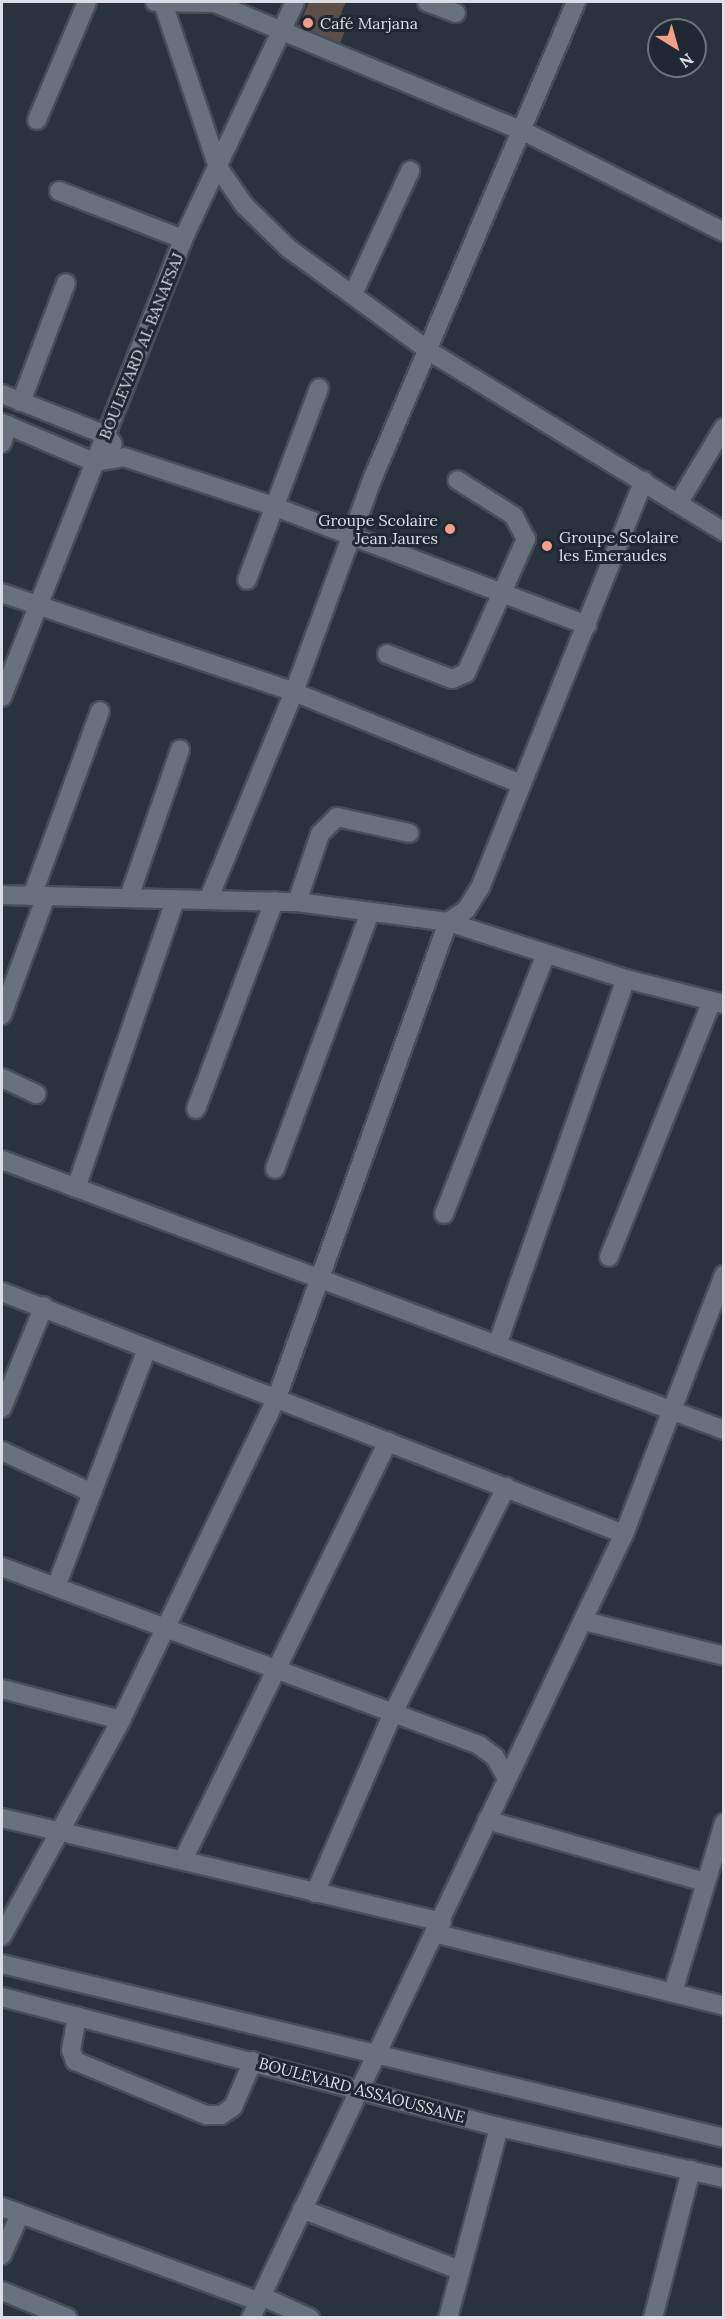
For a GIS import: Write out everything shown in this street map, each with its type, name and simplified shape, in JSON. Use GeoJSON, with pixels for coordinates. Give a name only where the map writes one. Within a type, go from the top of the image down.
{"type":"FeatureCollection","features":[{"type":"Feature","properties":{"kind":"street"},"geometry":{"type":"LineString","coordinates":[[37,120],[87,2]]}},
{"type":"Feature","properties":{"kind":"street"},"geometry":{"type":"LineString","coordinates":[[723,232],[523,131],[215,2],[159,4],[218,167],[244,205],[288,248],[429,351],[680,502],[723,532]]}},
{"type":"Feature","properties":{"kind":"street","name":"BOULEVARD AL BANAFSAJ"},"geometry":{"type":"LineString","coordinates":[[4,686],[40,607],[94,462],[183,238],[296,2]]}},
{"type":"Feature","properties":{"kind":"street"},"geometry":{"type":"LineString","coordinates":[[428,2],[456,13]]}},
{"type":"Feature","properties":{"kind":"street"},"geometry":{"type":"LineString","coordinates":[[210,898],[294,692],[351,533],[576,2]]}},
{"type":"Feature","properties":{"kind":"street"},"geometry":{"type":"LineString","coordinates":[[353,294],[410,171]]}},
{"type":"Feature","properties":{"kind":"street"},"geometry":{"type":"LineString","coordinates":[[59,190],[183,238]]}},
{"type":"Feature","properties":{"kind":"street"},"geometry":{"type":"LineString","coordinates":[[21,402],[66,283]]}},
{"type":"Feature","properties":{"kind":"street"},"geometry":{"type":"LineString","coordinates":[[247,580],[319,388]]}},
{"type":"Feature","properties":{"kind":"street"},"geometry":{"type":"LineString","coordinates":[[2,394],[106,435],[124,457]]}},
{"type":"Feature","properties":{"kind":"street"},"geometry":{"type":"LineString","coordinates":[[4,430],[94,462],[124,457],[273,506],[351,533],[587,626]]}},
{"type":"Feature","properties":{"kind":"street"},"geometry":{"type":"LineString","coordinates":[[680,502],[722,434]]}},
{"type":"Feature","properties":{"kind":"street"},"geometry":{"type":"LineString","coordinates":[[387,654],[459,678],[466,673],[500,592],[526,539],[524,528],[514,516],[457,480]]}},
{"type":"Feature","properties":{"kind":"street"},"geometry":{"type":"LineString","coordinates":[[2,1936],[121,1720],[276,1400],[317,1278],[448,922],[466,910],[480,888],[644,480]]}},
{"type":"Feature","properties":{"kind":"street"},"geometry":{"type":"LineString","coordinates":[[2,593],[294,692],[521,784]]}},
{"type":"Feature","properties":{"kind":"street"},"geometry":{"type":"LineString","coordinates":[[2,1015],[100,711]]}},
{"type":"Feature","properties":{"kind":"street"},"geometry":{"type":"LineString","coordinates":[[129,897],[180,750]]}},
{"type":"Feature","properties":{"kind":"street"},"geometry":{"type":"LineString","coordinates":[[297,902],[320,834],[337,817],[409,833]]}},
{"type":"Feature","properties":{"kind":"street"},"geometry":{"type":"LineString","coordinates":[[2,896],[129,897],[175,900],[210,898],[297,902],[448,922],[626,979],[718,1002],[609,1257]]}},
{"type":"Feature","properties":{"kind":"street"},"geometry":{"type":"LineString","coordinates":[[76,1188],[175,900]]}},
{"type":"Feature","properties":{"kind":"street"},"geometry":{"type":"LineString","coordinates":[[196,1109],[274,901]]}},
{"type":"Feature","properties":{"kind":"street"},"geometry":{"type":"LineString","coordinates":[[275,1169],[370,912]]}},
{"type":"Feature","properties":{"kind":"street"},"geometry":{"type":"LineString","coordinates":[[444,1214],[546,954]]}},
{"type":"Feature","properties":{"kind":"street"},"geometry":{"type":"LineString","coordinates":[[496,1345],[626,979]]}},
{"type":"Feature","properties":{"kind":"street"},"geometry":{"type":"LineString","coordinates":[[2,1078],[36,1094]]}},
{"type":"Feature","properties":{"kind":"street"},"geometry":{"type":"LineString","coordinates":[[2,1160],[723,1430]]}},
{"type":"Feature","properties":{"kind":"street"},"geometry":{"type":"LineString","coordinates":[[257,2305],[374,2054],[438,1928],[506,1775],[584,1621],[624,1534],[723,1275]]}},
{"type":"Feature","properties":{"kind":"street"},"geometry":{"type":"LineString","coordinates":[[2,1292],[44,1306],[276,1400],[624,1534]]}},
{"type":"Feature","properties":{"kind":"street"},"geometry":{"type":"LineString","coordinates":[[2,1408],[44,1306]]}},
{"type":"Feature","properties":{"kind":"street"},"geometry":{"type":"LineString","coordinates":[[56,1587],[147,1349]]}},
{"type":"Feature","properties":{"kind":"street"},"geometry":{"type":"LineString","coordinates":[[183,1860],[388,1442]]}},
{"type":"Feature","properties":{"kind":"street"},"geometry":{"type":"LineString","coordinates":[[2,1452],[92,1494]]}},
{"type":"Feature","properties":{"kind":"street"},"geometry":{"type":"LineString","coordinates":[[315,1893],[393,1713],[506,1487]]}},
{"type":"Feature","properties":{"kind":"street"},"geometry":{"type":"LineString","coordinates":[[2,1567],[479,1745],[495,1757],[506,1775]]}},
{"type":"Feature","properties":{"kind":"street"},"geometry":{"type":"LineString","coordinates":[[584,1621],[723,1656]]}},
{"type":"Feature","properties":{"kind":"street"},"geometry":{"type":"LineString","coordinates":[[2,1689],[121,1720]]}},
{"type":"Feature","properties":{"kind":"street"},"geometry":{"type":"LineString","coordinates":[[2,1818],[315,1893],[723,2006]]}},
{"type":"Feature","properties":{"kind":"street"},"geometry":{"type":"LineString","coordinates":[[487,1820],[705,1881]]}},
{"type":"Feature","properties":{"kind":"street"},"geometry":{"type":"LineString","coordinates":[[673,1992],[723,1823]]}},
{"type":"Feature","properties":{"kind":"street"},"geometry":{"type":"LineString","coordinates":[[2,1964],[723,2138]]}},
{"type":"Feature","properties":{"kind":"street","name":"BOULEVARD ASSAOUSSANE"},"geometry":{"type":"LineString","coordinates":[[2,1997],[359,2088],[499,2127],[723,2178]]}},
{"type":"Feature","properties":{"kind":"street"},"geometry":{"type":"LineString","coordinates":[[77,2016],[71,2050],[75,2061],[206,2115],[221,2115],[233,2107],[253,2061]]}},
{"type":"Feature","properties":{"kind":"street"},"geometry":{"type":"LineString","coordinates":[[447,2318],[499,2127]]}},
{"type":"Feature","properties":{"kind":"street"},"geometry":{"type":"LineString","coordinates":[[653,2318],[691,2170]]}},
{"type":"Feature","properties":{"kind":"street"},"geometry":{"type":"LineString","coordinates":[[2,2207],[257,2305],[310,2318]]}},
{"type":"Feature","properties":{"kind":"street"},"geometry":{"type":"LineString","coordinates":[[302,2209],[459,2270]]}},
{"type":"Feature","properties":{"kind":"street"},"geometry":{"type":"LineString","coordinates":[[2,2255],[21,2214]]}},
{"type":"Feature","properties":{"kind":"street"},"geometry":{"type":"LineString","coordinates":[[2,2292],[28,2310],[68,2318]]}},
{"type":"Feature","properties":{"kind":"building"},"geometry":{"type":"Polygon","coordinates":[[[309,2],[346,2],[341,13],[351,17],[340,43],[299,26],[309,2]]]}},
{"type":"Feature","properties":{"kind":"place","name":"Café Marjana"},"geometry":{"type":"Point","coordinates":[308,23]}},
{"type":"Feature","properties":{"kind":"place","name":"Groupe Scolaire Jean Jaures"},"geometry":{"type":"Point","coordinates":[450,529]}},
{"type":"Feature","properties":{"kind":"place","name":"Groupe Scolaire les Emeraudes"},"geometry":{"type":"Point","coordinates":[547,546]}}]}
